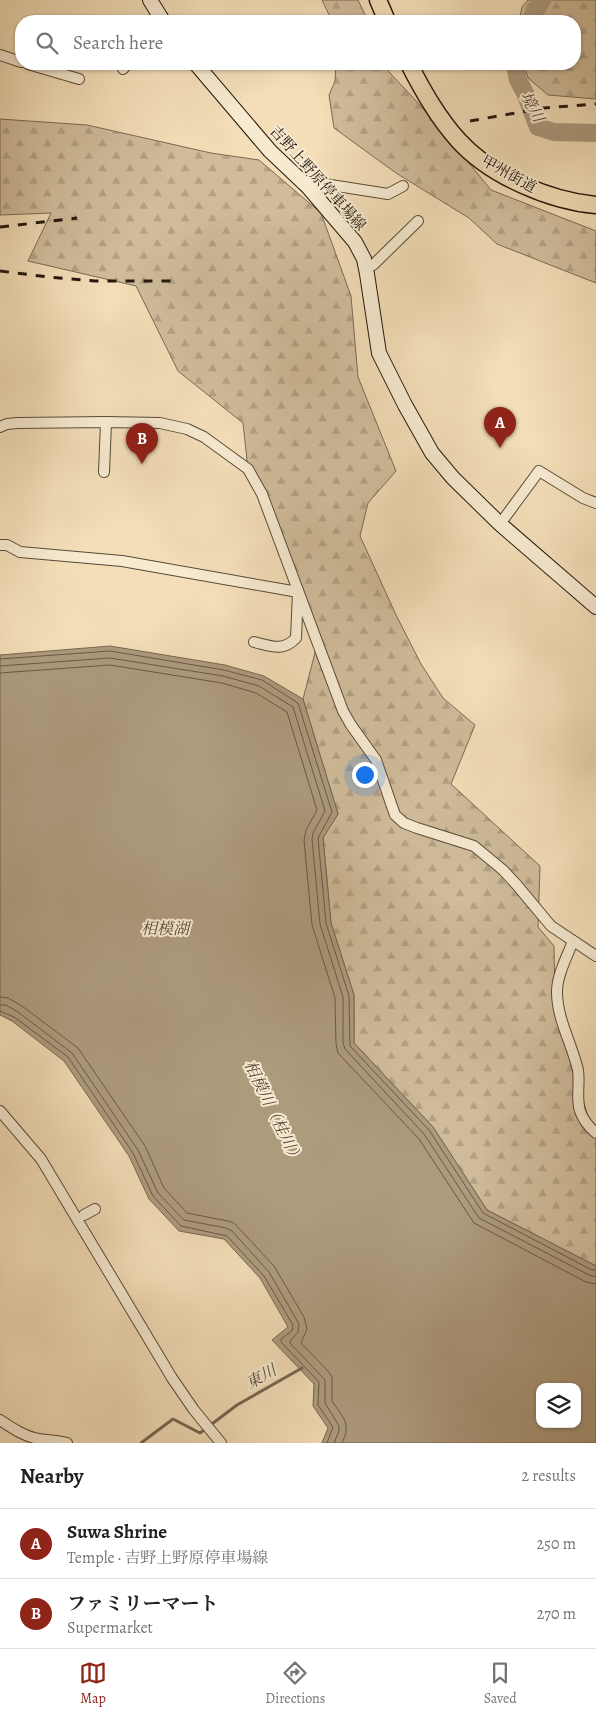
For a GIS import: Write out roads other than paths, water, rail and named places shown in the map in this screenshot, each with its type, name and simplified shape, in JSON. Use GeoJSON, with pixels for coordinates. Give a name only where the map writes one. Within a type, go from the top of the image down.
{"type":"FeatureCollection","features":[{"type":"Feature","properties":{"kind":"highway"},"geometry":{"type":"LineString","coordinates":[[378,0],[384,15]]}},
{"type":"Feature","properties":{"kind":"highway","name":"甲州街道"},"geometry":{"type":"LineString","coordinates":[[412,70],[442,120],[460,142],[478,157],[500,172],[552,197],[596,205]]}},
{"type":"Feature","properties":{"kind":"main road"},"geometry":{"type":"LineString","coordinates":[[150,0],[159,15]]}},
{"type":"Feature","properties":{"kind":"main road","name":"吉野上野原停車場線"},"geometry":{"type":"LineString","coordinates":[[201,70],[270,151],[311,191],[355,242],[364,259],[379,353],[432,453],[453,478],[500,524],[595,606]]}},
{"type":"Feature","properties":{"kind":"street"},"geometry":{"type":"LineString","coordinates":[[0,55],[15,60]]}},
{"type":"Feature","properties":{"kind":"street"},"geometry":{"type":"LineString","coordinates":[[48,70],[79,79]]}},
{"type":"Feature","properties":{"kind":"street"},"geometry":{"type":"LineString","coordinates":[[311,191],[318,183],[388,194],[403,186]]}},
{"type":"Feature","properties":{"kind":"street"},"geometry":{"type":"LineString","coordinates":[[365,266],[373,265],[418,221]]}},
{"type":"Feature","properties":{"kind":"street"},"geometry":{"type":"LineString","coordinates":[[0,427],[18,422],[160,423],[187,428],[204,436],[248,469],[262,494],[343,710],[351,725],[376,760],[395,815],[404,823],[474,846],[503,870],[550,926],[596,956]]}},
{"type":"Feature","properties":{"kind":"street"},"geometry":{"type":"LineString","coordinates":[[104,472],[106,422]]}},
{"type":"Feature","properties":{"kind":"street"},"geometry":{"type":"LineString","coordinates":[[500,524],[539,471],[583,498],[596,503]]}},
{"type":"Feature","properties":{"kind":"street"},"geometry":{"type":"LineString","coordinates":[[0,545],[7,545],[20,552],[122,560],[298,592]]}},
{"type":"Feature","properties":{"kind":"street"},"geometry":{"type":"LineString","coordinates":[[254,642],[282,648],[290,645],[296,638],[298,592]]}},
{"type":"Feature","properties":{"kind":"street"},"geometry":{"type":"LineString","coordinates":[[573,941],[558,982],[558,1004],[577,1068],[579,1080],[578,1104],[581,1114],[596,1133]]}},
{"type":"Feature","properties":{"kind":"street"},"geometry":{"type":"LineString","coordinates":[[0,1110],[41,1159],[167,1371],[194,1410],[221,1443]]}},
{"type":"Feature","properties":{"kind":"street"},"geometry":{"type":"LineString","coordinates":[[84,1215],[95,1209]]}},
{"type":"Feature","properties":{"kind":"street"},"geometry":{"type":"LineString","coordinates":[[0,1420],[17,1431],[38,1439],[59,1440],[67,1443]]}},
{"type":"Feature","properties":{"kind":"water","name":"相模湖"},"geometry":{"type":"Polygon","coordinates":[[[110,646],[225,665],[264,676],[303,699],[338,814],[323,838],[331,923],[354,995],[354,1043],[433,1127],[487,1210],[596,1266],[596,1443],[322,1443],[328,1428],[313,1406],[314,1384],[272,1340],[288,1327],[260,1278],[224,1239],[179,1231],[149,1199],[129,1156],[64,1061],[12,1021],[0,1015],[0,655],[110,646]]]}},
{"type":"Feature","properties":{"kind":"waterway","name":"境川"},"geometry":{"type":"LineString","coordinates":[[533,15],[542,0]]}},
{"type":"Feature","properties":{"kind":"waterway","name":"境川"},"geometry":{"type":"LineString","coordinates":[[516,70],[518,80],[538,127],[554,132],[596,133]]}},
{"type":"Feature","properties":{"kind":"waterway","name":"東川"},"geometry":{"type":"LineString","coordinates":[[141,1443],[173,1419],[200,1433],[237,1405],[302,1368]]}},
{"type":"Feature","properties":{"kind":"railway"},"geometry":{"type":"LineString","coordinates":[[470,121],[544,108],[596,104]]}},
{"type":"Feature","properties":{"kind":"railway"},"geometry":{"type":"LineString","coordinates":[[0,227],[77,218]]}},
{"type":"Feature","properties":{"kind":"railway"},"geometry":{"type":"LineString","coordinates":[[0,271],[95,281],[174,281]]}},
{"type":"Feature","properties":{"kind":"place","name":"Suwa Shrine"},"geometry":{"type":"Point","coordinates":[500,448]}},
{"type":"Feature","properties":{"kind":"place","name":"ファミリーマート"},"geometry":{"type":"Point","coordinates":[142,464]}},
{"type":"Feature","properties":{"kind":"water label","name":"相模川（桂川）"},"geometry":{"type":"Point","coordinates":[273,1112]}}]}
